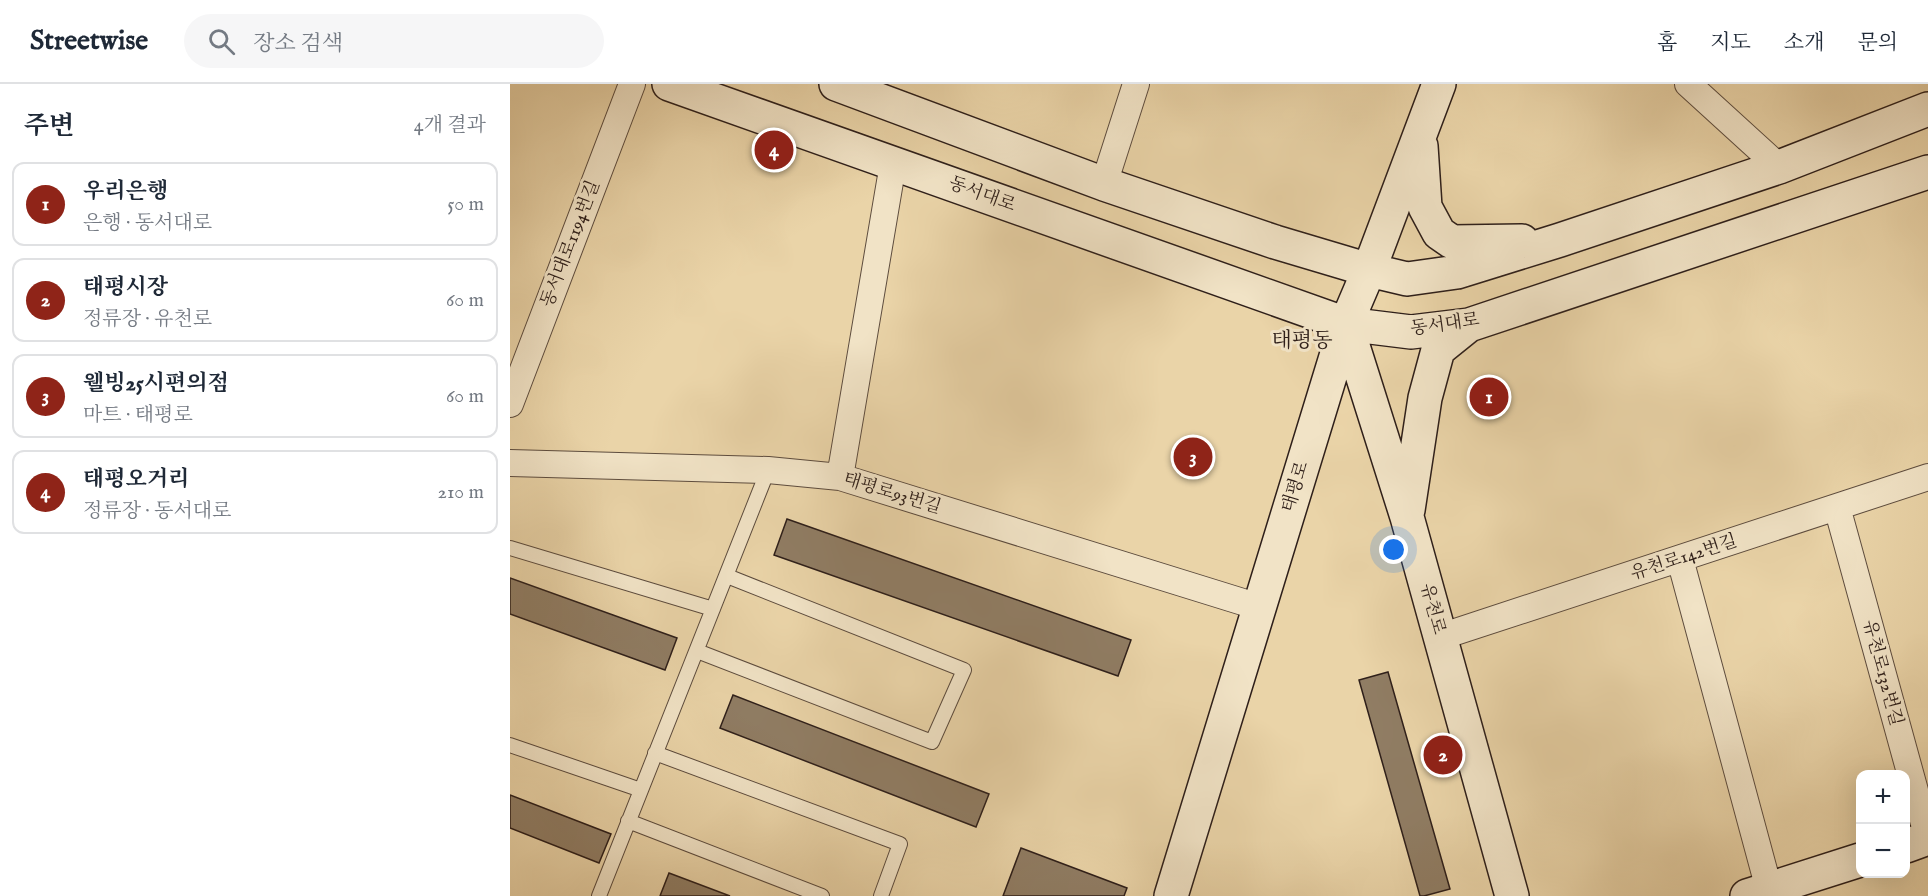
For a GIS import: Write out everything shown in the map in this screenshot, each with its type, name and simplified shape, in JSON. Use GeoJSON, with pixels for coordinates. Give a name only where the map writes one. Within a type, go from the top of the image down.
{"type":"FeatureCollection","features":[{"type":"Feature","properties":{"kind":"street","name":"동서대로1194번길"},"geometry":{"type":"LineString","coordinates":[[510,404],[632,84]]}},
{"type":"Feature","properties":{"kind":"street","name":"동서대로"},"geometry":{"type":"LineString","coordinates":[[669,84],[1346,324],[1411,332],[1469,325],[1928,172]]}},
{"type":"Feature","properties":{"kind":"street"},"geometry":{"type":"LineString","coordinates":[[837,84],[890,93],[1104,184],[1275,242],[1407,279],[1457,272],[1560,240],[1779,167],[1928,109]]}},
{"type":"Feature","properties":{"kind":"street"},"geometry":{"type":"LineString","coordinates":[[1104,184],[1136,84]]}},
{"type":"Feature","properties":{"kind":"street","name":"태평로"},"geometry":{"type":"LineString","coordinates":[[1170,896],[1346,324],[1369,270],[1439,84]]}},
{"type":"Feature","properties":{"kind":"street"},"geometry":{"type":"LineString","coordinates":[[1688,84],[1779,167]]}},
{"type":"Feature","properties":{"kind":"street"},"geometry":{"type":"LineString","coordinates":[[1421,132],[1425,207],[1439,233],[1452,242],[1560,240]]}},
{"type":"Feature","properties":{"kind":"street"},"geometry":{"type":"LineString","coordinates":[[840,477],[893,164]]}},
{"type":"Feature","properties":{"kind":"street","name":"유천로"},"geometry":{"type":"LineString","coordinates":[[1346,324],[1407,517],[1512,896]]}},
{"type":"Feature","properties":{"kind":"street"},"geometry":{"type":"LineString","coordinates":[[1407,517],[1425,398],[1438,351],[1469,325]]}},
{"type":"Feature","properties":{"kind":"street","name":"태평로93번길"},"geometry":{"type":"LineString","coordinates":[[510,463],[768,470],[840,477],[1259,607]]}},
{"type":"Feature","properties":{"kind":"street","name":"유천로142번길"},"geometry":{"type":"LineString","coordinates":[[1440,637],[1928,477]]}},
{"type":"Feature","properties":{"kind":"street","name":"유천로132번길"},"geometry":{"type":"LineString","coordinates":[[1837,507],[1928,838],[1910,844]]}},
{"type":"Feature","properties":{"kind":"street"},"geometry":{"type":"LineString","coordinates":[[1680,559],[1700,632],[1758,892],[1856,861]]}},
{"type":"Feature","properties":{"kind":"lane"},"geometry":{"type":"LineString","coordinates":[[599,896],[768,470]]}},
{"type":"Feature","properties":{"kind":"lane"},"geometry":{"type":"LineString","coordinates":[[510,548],[714,609]]}},
{"type":"Feature","properties":{"kind":"lane"},"geometry":{"type":"LineString","coordinates":[[697,651],[933,742],[964,670],[726,576]]}},
{"type":"Feature","properties":{"kind":"lane"},"geometry":{"type":"LineString","coordinates":[[510,745],[641,790]]}},
{"type":"Feature","properties":{"kind":"lane"},"geometry":{"type":"LineString","coordinates":[[655,753],[900,844],[881,896]]}},
{"type":"Feature","properties":{"kind":"lane"},"geometry":{"type":"LineString","coordinates":[[628,821],[822,896]]}},
{"type":"Feature","properties":{"kind":"building"},"geometry":{"type":"Polygon","coordinates":[[[787,519],[1131,640],[1118,676],[774,555],[787,519]]]}},
{"type":"Feature","properties":{"kind":"building"},"geometry":{"type":"Polygon","coordinates":[[[510,578],[677,638],[665,670],[510,614],[510,578]]]}},
{"type":"Feature","properties":{"kind":"building"},"geometry":{"type":"Polygon","coordinates":[[[1388,672],[1450,889],[1424,896],[1420,896],[1359,680],[1388,672]]]}},
{"type":"Feature","properties":{"kind":"building"},"geometry":{"type":"Polygon","coordinates":[[[733,695],[989,794],[976,827],[720,728],[733,695]]]}},
{"type":"Feature","properties":{"kind":"building"},"geometry":{"type":"Polygon","coordinates":[[[510,795],[611,834],[599,863],[510,828],[510,795]]]}},
{"type":"Feature","properties":{"kind":"building"},"geometry":{"type":"Polygon","coordinates":[[[1021,848],[1127,888],[1124,896],[1003,896],[1021,848]]]}},
{"type":"Feature","properties":{"kind":"building"},"geometry":{"type":"Polygon","coordinates":[[[669,873],[730,896],[660,896],[669,873]]]}},
{"type":"Feature","properties":{"kind":"place","name":"태평오거리"},"geometry":{"type":"Point","coordinates":[774,150]}},
{"type":"Feature","properties":{"kind":"place","name":"우리은행"},"geometry":{"type":"Point","coordinates":[1489,397]}},
{"type":"Feature","properties":{"kind":"place","name":"웰빙25시편의점"},"geometry":{"type":"Point","coordinates":[1193,457]}},
{"type":"Feature","properties":{"kind":"place","name":"태평시장"},"geometry":{"type":"Point","coordinates":[1443,755]}},
{"type":"Feature","properties":{"kind":"district","name":"태평동"},"geometry":{"type":"Point","coordinates":[1302,341]}}]}
